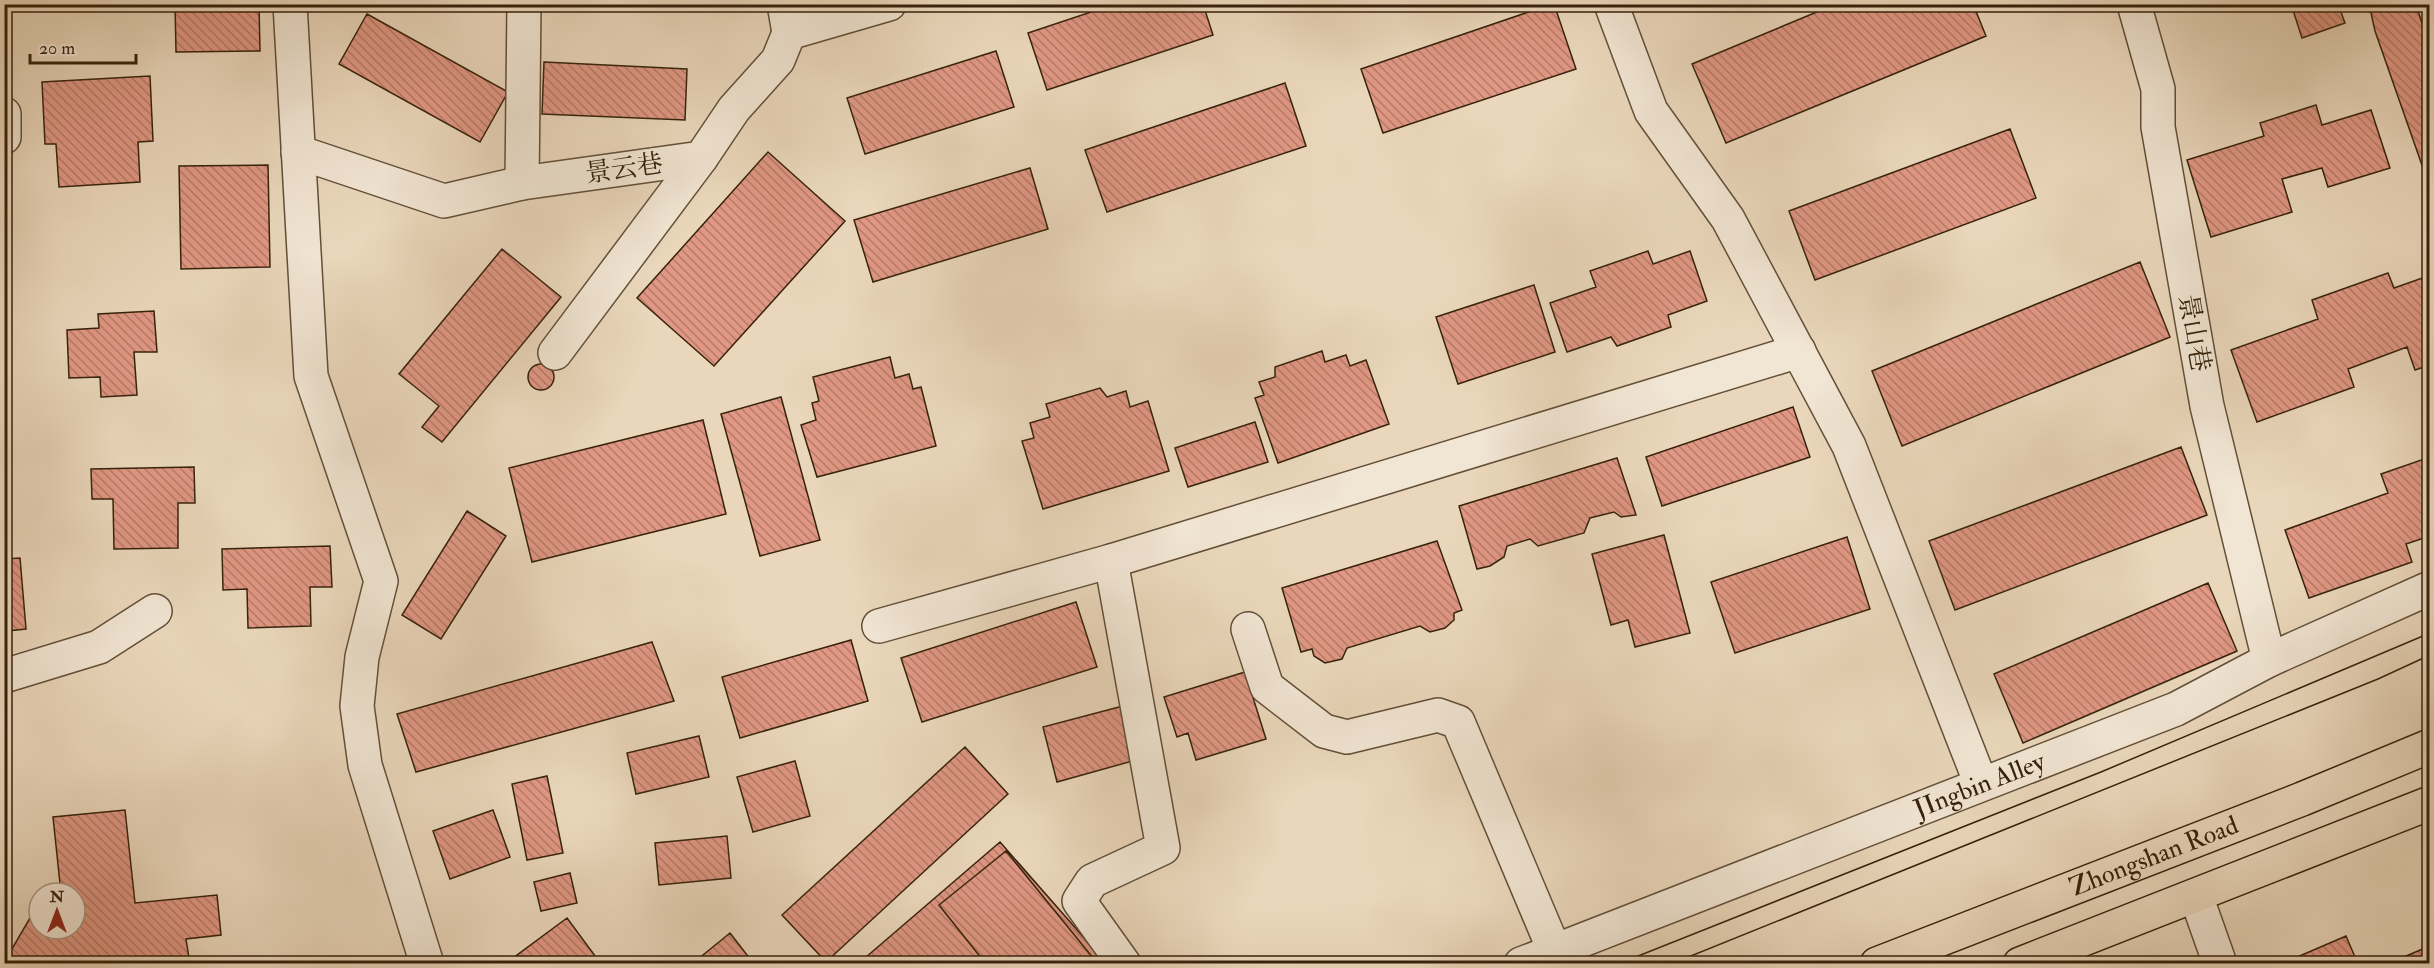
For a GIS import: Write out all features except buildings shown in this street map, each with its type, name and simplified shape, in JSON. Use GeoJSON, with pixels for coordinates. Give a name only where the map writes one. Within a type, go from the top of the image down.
{"type":"FeatureCollection","features":[{"type":"Feature","properties":{"kind":"highway","name":"Zhongshan Road"},"geometry":{"type":"LineString","coordinates":[[1877,963],[2302,799],[2430,746]]}},
{"type":"Feature","properties":{"kind":"highway","name":"Zhongshan Road"},"geometry":{"type":"LineString","coordinates":[[2020,963],[2430,803]]}},
{"type":"Feature","properties":{"kind":"street"},"geometry":{"type":"LineString","coordinates":[[290,4],[311,376],[381,581],[362,657],[357,706],[365,765],[427,963]]}},
{"type":"Feature","properties":{"kind":"street"},"geometry":{"type":"LineString","coordinates":[[522,183],[524,4]]}},
{"type":"Feature","properties":{"kind":"street"},"geometry":{"type":"LineString","coordinates":[[555,353],[701,158],[734,110],[778,60],[786,19],[889,4]]}},
{"type":"Feature","properties":{"kind":"street"},"geometry":{"type":"LineString","coordinates":[[1611,4],[1651,111],[1728,219],[1849,446],[1981,784]]}},
{"type":"Feature","properties":{"kind":"street","name":"景山巷"},"geometry":{"type":"LineString","coordinates":[[2134,4],[2158,89],[2158,127],[2207,406],[2269,660]]}},
{"type":"Feature","properties":{"kind":"street"},"geometry":{"type":"LineString","coordinates":[[4,114],[4,137]]}},
{"type":"Feature","properties":{"kind":"street","name":"景云巷"},"geometry":{"type":"LineString","coordinates":[[298,152],[444,201],[522,183],[701,158]]}},
{"type":"Feature","properties":{"kind":"street"},"geometry":{"type":"LineString","coordinates":[[879,626],[1111,561],[1799,351]]}},
{"type":"Feature","properties":{"kind":"street"},"geometry":{"type":"LineString","coordinates":[[1111,561],[1163,848],[1092,881],[1079,901],[1124,963]]}},
{"type":"Feature","properties":{"kind":"street","name":"JIngbin Alley"},"geometry":{"type":"LineString","coordinates":[[1521,963],[1557,957],[1981,784],[2176,709],[2269,660],[2430,588]]}},
{"type":"Feature","properties":{"kind":"street"},"geometry":{"type":"LineString","coordinates":[[4,676],[99,647],[155,611]]}},
{"type":"Feature","properties":{"kind":"street"},"geometry":{"type":"LineString","coordinates":[[1248,629],[1267,687],[1324,731],[1347,737],[1438,715],[1458,722],[1557,957]]}},
{"type":"Feature","properties":{"kind":"street"},"geometry":{"type":"LineString","coordinates":[[2196,896],[2220,963]]}},
{"type":"Feature","properties":{"kind":"tram line"},"geometry":{"type":"LineString","coordinates":[[1618,964],[2101,772],[2430,633]]}},
{"type":"Feature","properties":{"kind":"tram line"},"geometry":{"type":"LineString","coordinates":[[1671,964],[2378,679],[2430,655]]}}]}
